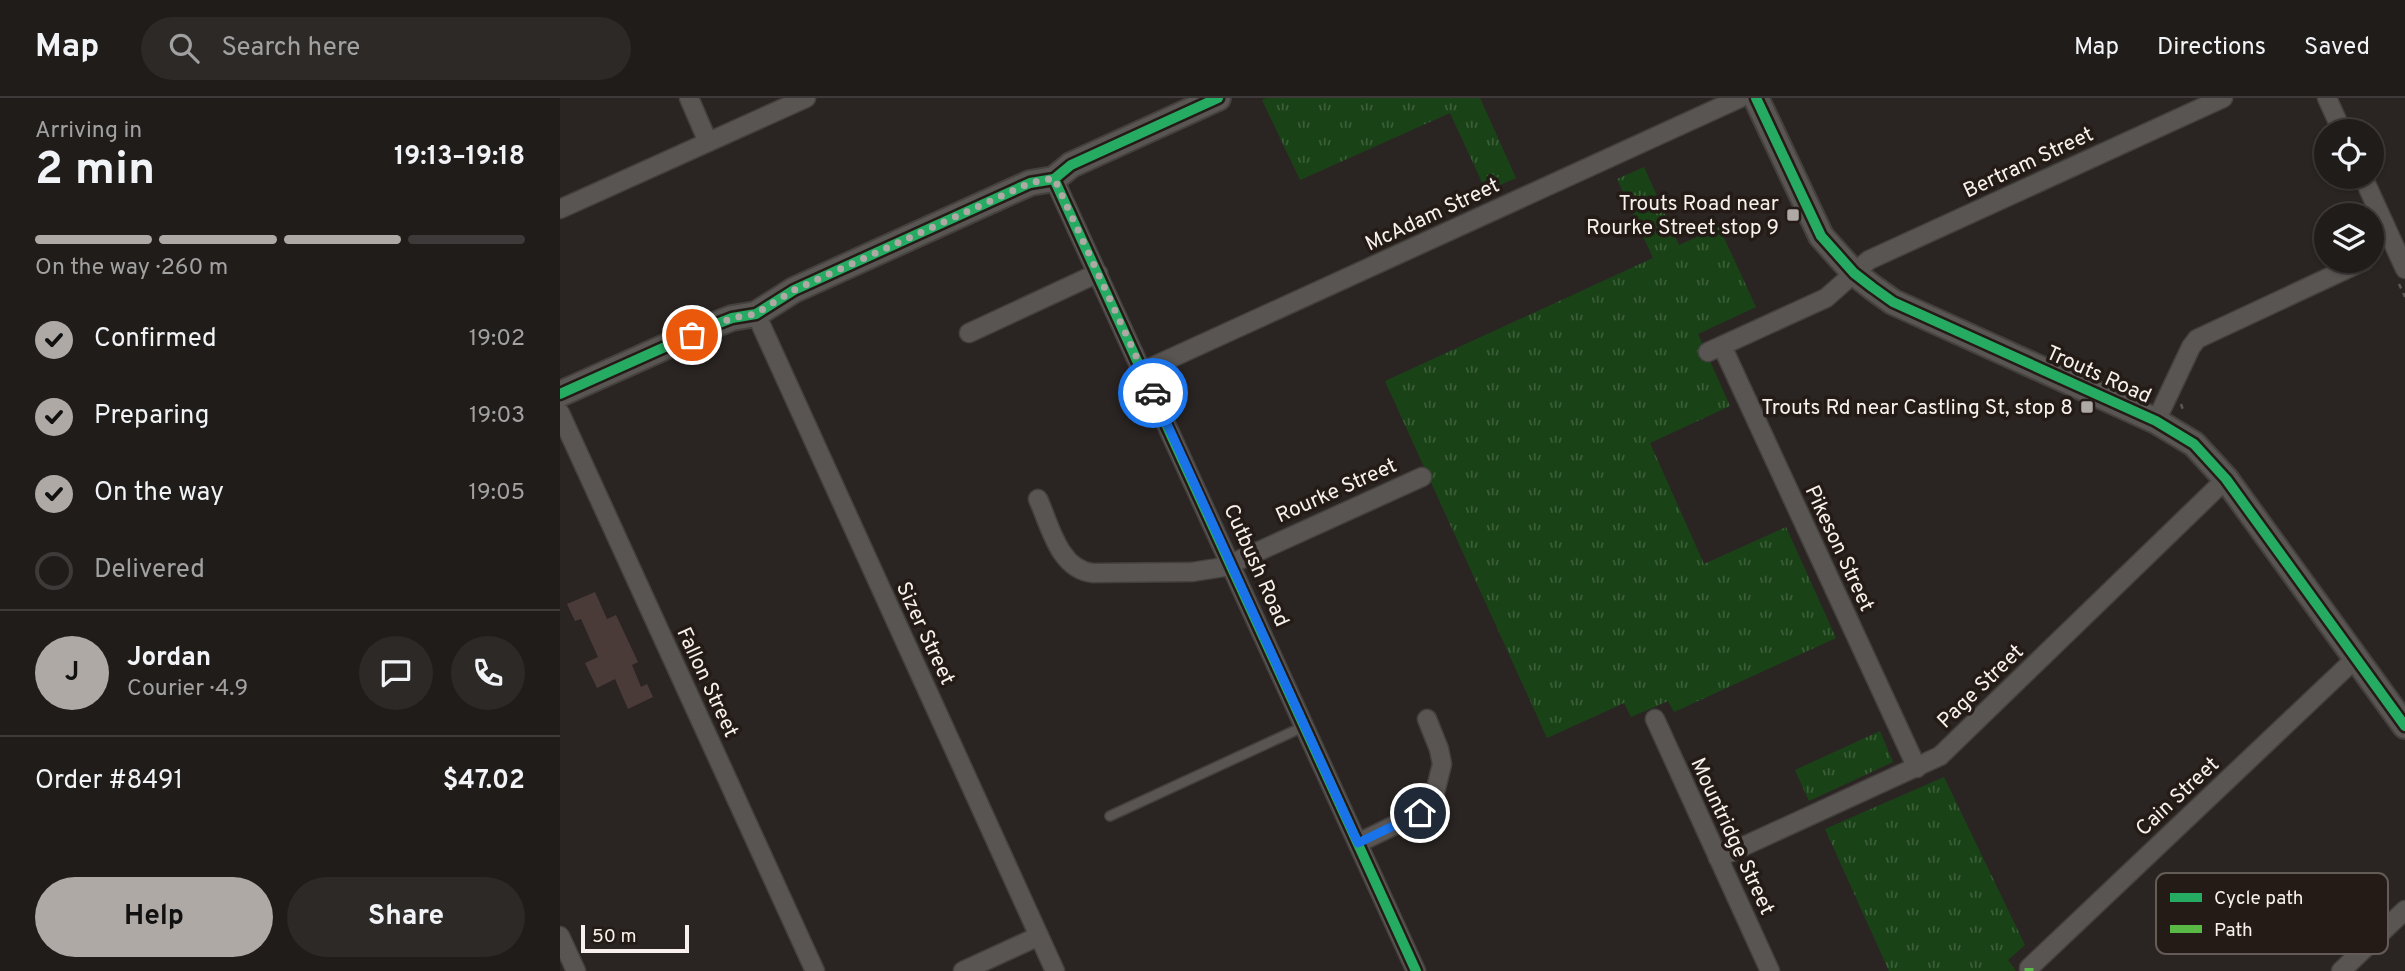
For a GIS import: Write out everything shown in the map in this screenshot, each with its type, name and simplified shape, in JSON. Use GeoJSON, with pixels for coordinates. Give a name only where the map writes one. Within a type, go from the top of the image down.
{"type":"FeatureCollection","features":[{"type":"Feature","properties":{"kind":"street"},"geometry":{"type":"LineString","coordinates":[[688,98],[708,142]]}},
{"type":"Feature","properties":{"kind":"street"},"geometry":{"type":"LineString","coordinates":[[560,209],[806,98]]}},
{"type":"Feature","properties":{"kind":"street"},"geometry":{"type":"LineString","coordinates":[[560,394],[713,325],[755,314],[806,284],[1030,183],[1054,178],[1075,163],[1218,98]]}},
{"type":"Feature","properties":{"kind":"street","name":"McAdam Street"},"geometry":{"type":"LineString","coordinates":[[1143,371],[1740,98]]}},
{"type":"Feature","properties":{"kind":"street","name":"Trouts Road"},"geometry":{"type":"LineString","coordinates":[[1756,98],[1813,221],[1829,247],[1854,273],[1893,302],[2156,421],[2194,444],[2226,479],[2405,726]]}},
{"type":"Feature","properties":{"kind":"street","name":"Bertram Street"},"geometry":{"type":"LineString","coordinates":[[1854,273],[1869,260],[2223,98]]}},
{"type":"Feature","properties":{"kind":"street"},"geometry":{"type":"LineString","coordinates":[[2327,98],[2337,119]]}},
{"type":"Feature","properties":{"kind":"street","name":"Cutbush Road"},"geometry":{"type":"LineString","coordinates":[[1054,178],[1416,971]]}},
{"type":"Feature","properties":{"kind":"street"},"geometry":{"type":"LineString","coordinates":[[2370,189],[2400,244],[2405,269]]}},
{"type":"Feature","properties":{"kind":"street"},"geometry":{"type":"LineString","coordinates":[[2384,251],[2400,244]]}},
{"type":"Feature","properties":{"kind":"street","name":"Pikeson Street"},"geometry":{"type":"LineString","coordinates":[[1854,273],[1826,298],[1715,349],[1917,768]]}},
{"type":"Feature","properties":{"kind":"street"},"geometry":{"type":"LineString","coordinates":[[2156,421],[2197,339],[2338,273]]}},
{"type":"Feature","properties":{"kind":"street"},"geometry":{"type":"LineString","coordinates":[[969,332],[1098,274]]}},
{"type":"Feature","properties":{"kind":"street","name":"Sizer Street"},"geometry":{"type":"LineString","coordinates":[[755,314],[1055,971]]}},
{"type":"Feature","properties":{"kind":"street","name":"Fallon Street"},"geometry":{"type":"LineString","coordinates":[[560,413],[815,971]]}},
{"type":"Feature","properties":{"kind":"street","name":"Rourke Street"},"geometry":{"type":"LineString","coordinates":[[1038,499],[1063,555],[1072,565],[1085,572],[1192,572],[1221,568],[1422,477]]}},
{"type":"Feature","properties":{"kind":"street","name":"Page Street"},"geometry":{"type":"LineString","coordinates":[[1718,858],[1917,768],[1948,749],[2226,479]]}},
{"type":"Feature","properties":{"kind":"street","name":"Cain Street"},"geometry":{"type":"LineString","coordinates":[[2029,968],[2356,658]]}},
{"type":"Feature","properties":{"kind":"street"},"geometry":{"type":"LineString","coordinates":[[1358,843],[1420,813],[1433,801],[1442,764],[1427,719]]}},
{"type":"Feature","properties":{"kind":"street","name":"Mountridge Street"},"geometry":{"type":"LineString","coordinates":[[1655,719],[1770,971]]}},
{"type":"Feature","properties":{"kind":"street"},"geometry":{"type":"LineString","coordinates":[[2388,926],[2405,910]]}},
{"type":"Feature","properties":{"kind":"street"},"geometry":{"type":"LineString","coordinates":[[560,936],[576,971]]}},
{"type":"Feature","properties":{"kind":"street"},"geometry":{"type":"LineString","coordinates":[[963,971],[1039,936]]}},
{"type":"Feature","properties":{"kind":"street"},"geometry":{"type":"LineString","coordinates":[[2341,971],[2359,954]]}},
{"type":"Feature","properties":{"kind":"lane"},"geometry":{"type":"LineString","coordinates":[[1110,816],[1305,726]]}},
{"type":"Feature","properties":{"kind":"path"},"geometry":{"type":"LineString","coordinates":[[2182,396],[2180,404],[2184,413]]}},
{"type":"Feature","properties":{"kind":"green space"},"geometry":{"type":"Polygon","coordinates":[[[1480,98],[1516,178],[1486,191],[1450,113],[1300,180],[1262,100],[1480,98]]]}},
{"type":"Feature","properties":{"kind":"green space"},"geometry":{"type":"Polygon","coordinates":[[[1644,167],[1679,245],[1719,227],[1756,307],[1698,334],[1730,406],[1650,443],[1704,564],[1786,527],[1836,638],[1674,712],[1668,701],[1631,717],[1624,703],[1547,738],[1385,381],[1653,258],[1617,179],[1644,167]]]}},
{"type":"Feature","properties":{"kind":"green space"},"geometry":{"type":"Polygon","coordinates":[[[1880,731],[1893,762],[1809,801],[1795,770],[1880,731]]]}},
{"type":"Feature","properties":{"kind":"green space"},"geometry":{"type":"Polygon","coordinates":[[[1944,777],[2025,945],[2008,960],[2016,971],[1889,971],[1825,829],[1944,777]]]}},
{"type":"Feature","properties":{"kind":"building"},"geometry":{"type":"Polygon","coordinates":[[[595,592],[607,619],[616,615],[638,662],[632,665],[641,687],[647,684],[653,697],[628,709],[615,679],[597,688],[585,663],[598,657],[581,619],[575,621],[567,604],[595,592]]]}},
{"type":"Feature","properties":{"kind":"cycle path"},"geometry":{"type":"LineString","coordinates":[[560,394],[714,325],[732,318],[756,314],[794,290],[1030,183],[1054,179],[1071,165],[1218,98]]}},
{"type":"Feature","properties":{"kind":"cycle path"},"geometry":{"type":"LineString","coordinates":[[1756,98],[1821,236],[1854,273],[1893,302],[2156,421],[2194,444],[2226,479],[2405,726]]}},
{"type":"Feature","properties":{"kind":"cycle path"},"geometry":{"type":"LineString","coordinates":[[1054,179],[1416,971]]}},
{"type":"Feature","properties":{"kind":"way so far"},"geometry":{"type":"LineString","coordinates":[[692,335],[732,318],[760,312],[774,300],[794,290],[1030,183],[1054,178],[1153,393]]}},
{"type":"Feature","properties":{"kind":"place","name":"Trouts Road near Rourke Street stop 9"},"geometry":{"type":"Point","coordinates":[1793,215]}},
{"type":"Feature","properties":{"kind":"place","name":"Trouts Rd near Castling St, stop 8"},"geometry":{"type":"Point","coordinates":[2087,407]}},
{"type":"Feature","properties":{"kind":"route"},"geometry":{"type":"LineString","coordinates":[[1153,393],[1358,843],[1420,813]]}}]}
